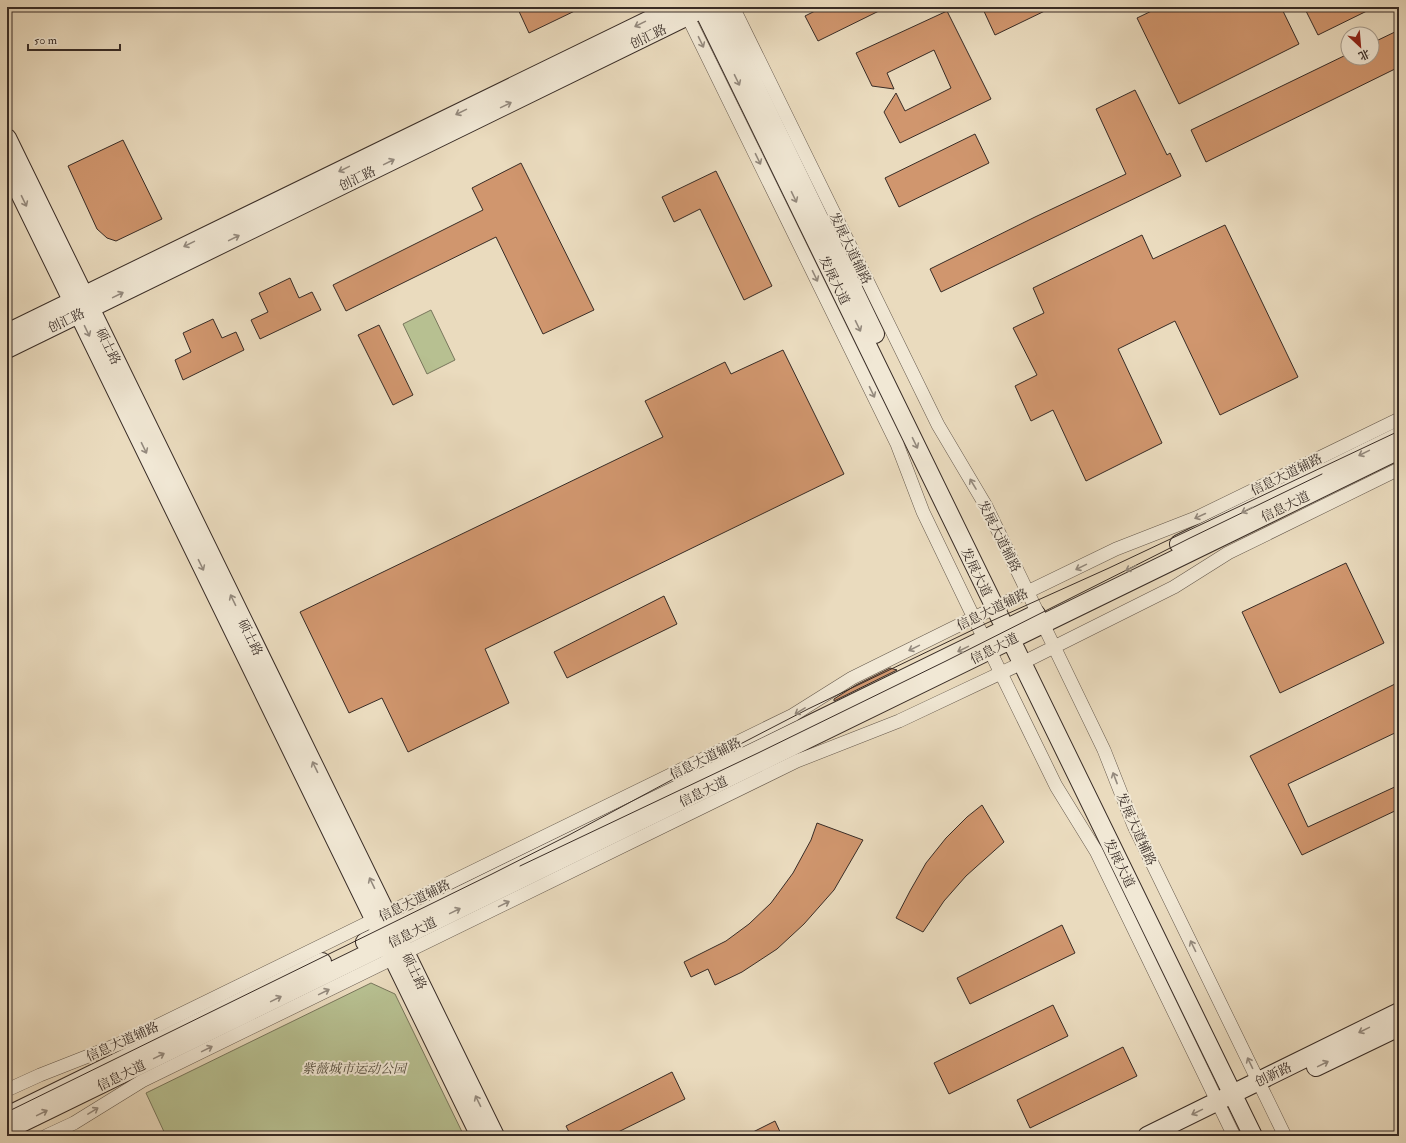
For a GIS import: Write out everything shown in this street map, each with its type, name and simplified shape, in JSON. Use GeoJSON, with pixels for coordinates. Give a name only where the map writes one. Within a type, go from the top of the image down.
{"type":"FeatureCollection","features":[{"type":"Feature","properties":{"kind":"street","name":"发展大道辅路"},"geometry":{"type":"LineString","coordinates":[[733,7],[938,425],[986,506],[1104,750],[1241,1097],[1234,1136]]}},
{"type":"Feature","properties":{"kind":"street","name":"发展大道辅路"},"geometry":{"type":"LineString","coordinates":[[696,9],[897,444],[923,512],[1056,786],[1241,1097],[1285,1136]]}},
{"type":"Feature","properties":{"kind":"street","name":"创汇路"},"geometry":{"type":"LineString","coordinates":[[7,348],[81,305],[696,9]]}},
{"type":"Feature","properties":{"kind":"street","name":"发展大道"},"geometry":{"type":"LineString","coordinates":[[696,9],[1001,605],[1241,1097],[1267,1136]]}},
{"type":"Feature","properties":{"kind":"street","name":"硕士路"},"geometry":{"type":"LineString","coordinates":[[7,138],[81,305]]}},
{"type":"Feature","properties":{"kind":"street","name":"硕士路"},"geometry":{"type":"LineString","coordinates":[[7,166],[81,305],[390,936],[495,1136]]}},
{"type":"Feature","properties":{"kind":"street","name":"创汇路"},"geometry":{"type":"LineString","coordinates":[[7,333],[81,305]]}},
{"type":"Feature","properties":{"kind":"street","name":"信息大道辅路"},"geometry":{"type":"LineString","coordinates":[[46,1136],[74,1123],[142,1081],[390,936],[793,715],[852,678],[1116,549],[1198,517],[1399,419]]}},
{"type":"Feature","properties":{"kind":"street","name":"信息大道"},"geometry":{"type":"LineString","coordinates":[[7,1116],[390,936],[1014,632],[1399,436]]}},
{"type":"Feature","properties":{"kind":"street","name":"信息大道"},"geometry":{"type":"LineString","coordinates":[[1040,619],[1399,450]]}},
{"type":"Feature","properties":{"kind":"street","name":"信息大道辅路"},"geometry":{"type":"LineString","coordinates":[[7,1090],[40,1074],[390,936],[797,761],[899,721],[1001,673],[1174,587],[1228,553],[1399,469]]}},
{"type":"Feature","properties":{"kind":"street","name":"硕士路"},"geometry":{"type":"LineString","coordinates":[[390,936],[480,1136]]}},
{"type":"Feature","properties":{"kind":"street","name":"信息大道"},"geometry":{"type":"LineString","coordinates":[[7,1130],[390,936]]}},
{"type":"Feature","properties":{"kind":"street","name":"创新路"},"geometry":{"type":"LineString","coordinates":[[1175,1136],[1241,1097],[1399,1012]]}},
{"type":"Feature","properties":{"kind":"street","name":"创新路"},"geometry":{"type":"LineString","coordinates":[[1147,1136],[1241,1097],[1399,1027]]}},
{"type":"Feature","properties":{"kind":"street","name":"发展大道"},"geometry":{"type":"LineString","coordinates":[[1241,1097],[1253,1136]]}},
{"type":"Feature","properties":{"kind":"green space"},"geometry":{"type":"Polygon","coordinates":[[[431,310],[455,360],[427,374],[403,324],[431,310]]]}},
{"type":"Feature","properties":{"kind":"green space","name":"紫薇城市运动公园"},"geometry":{"type":"Polygon","coordinates":[[[371,983],[395,994],[464,1136],[166,1136],[146,1093],[371,983]]]}},
{"type":"Feature","properties":{"kind":"building"},"geometry":{"type":"Polygon","coordinates":[[[517,7],[583,7],[529,33],[517,7]]]}},
{"type":"Feature","properties":{"kind":"building"},"geometry":{"type":"Polygon","coordinates":[[[823,7],[887,7],[818,41],[805,16],[823,7]]]}},
{"type":"Feature","properties":{"kind":"building"},"geometry":{"type":"Polygon","coordinates":[[[982,7],[1053,7],[995,35],[982,7]]]}},
{"type":"Feature","properties":{"kind":"building"},"geometry":{"type":"Polygon","coordinates":[[[1160,7],[1281,7],[1299,44],[1179,104],[1137,18],[1160,7]]]}},
{"type":"Feature","properties":{"kind":"building"},"geometry":{"type":"Polygon","coordinates":[[[1304,7],[1375,7],[1318,35],[1304,7]]]}},
{"type":"Feature","properties":{"kind":"building"},"geometry":{"type":"Polygon","coordinates":[[[947,11],[991,99],[900,143],[884,112],[896,93],[905,111],[951,88],[934,50],[887,73],[894,89],[872,86],[856,53],[947,11]]]}},
{"type":"Feature","properties":{"kind":"building"},"geometry":{"type":"Polygon","coordinates":[[[1399,30],[1399,67],[1206,162],[1191,130],[1340,58],[1340,66],[1380,66],[1380,39],[1399,30]]]}},
{"type":"Feature","properties":{"kind":"building"},"geometry":{"type":"Polygon","coordinates":[[[1135,90],[1167,155],[1170,153],[1181,176],[941,292],[930,269],[1126,174],[1096,109],[1135,90]]]}},
{"type":"Feature","properties":{"kind":"building"},"geometry":{"type":"Polygon","coordinates":[[[975,134],[989,163],[899,207],[885,178],[975,134]]]}},
{"type":"Feature","properties":{"kind":"building"},"geometry":{"type":"Polygon","coordinates":[[[123,140],[162,219],[116,241],[107,238],[97,229],[68,166],[123,140]]]}},
{"type":"Feature","properties":{"kind":"building"},"geometry":{"type":"Polygon","coordinates":[[[521,163],[594,310],[543,334],[496,237],[346,311],[333,285],[483,210],[472,188],[521,163]]]}},
{"type":"Feature","properties":{"kind":"building"},"geometry":{"type":"Polygon","coordinates":[[[716,171],[772,286],[744,300],[700,209],[674,222],[662,197],[716,171]]]}},
{"type":"Feature","properties":{"kind":"building"},"geometry":{"type":"Polygon","coordinates":[[[1225,225],[1298,377],[1220,415],[1175,321],[1118,349],[1162,443],[1086,481],[1053,410],[1031,421],[1015,386],[1037,375],[1013,328],[1044,313],[1033,288],[1142,235],[1153,259],[1225,225]]]}},
{"type":"Feature","properties":{"kind":"building"},"geometry":{"type":"Polygon","coordinates":[[[290,278],[299,298],[312,292],[321,310],[260,339],[251,320],[268,312],[259,293],[290,278]]]}},
{"type":"Feature","properties":{"kind":"building"},"geometry":{"type":"Polygon","coordinates":[[[213,319],[222,338],[236,332],[244,350],[183,380],[175,360],[191,352],[183,333],[213,319]]]}},
{"type":"Feature","properties":{"kind":"building"},"geometry":{"type":"Polygon","coordinates":[[[379,325],[413,395],[393,405],[358,335],[379,325]]]}},
{"type":"Feature","properties":{"kind":"building"},"geometry":{"type":"Polygon","coordinates":[[[783,350],[844,474],[485,649],[509,703],[408,752],[382,698],[349,713],[300,612],[663,437],[645,401],[725,362],[731,374],[783,350]]]}},
{"type":"Feature","properties":{"kind":"building"},"geometry":{"type":"Polygon","coordinates":[[[1346,563],[1384,643],[1280,693],[1242,612],[1346,563]]]}},
{"type":"Feature","properties":{"kind":"building"},"geometry":{"type":"Polygon","coordinates":[[[664,596],[677,624],[567,678],[554,652],[664,596]]]}},
{"type":"Feature","properties":{"kind":"building"},"geometry":{"type":"Polygon","coordinates":[[[890,668],[897,670],[834,701],[834,699],[856,685],[890,668]]]}},
{"type":"Feature","properties":{"kind":"building"},"geometry":{"type":"Polygon","coordinates":[[[1399,682],[1399,731],[1288,784],[1308,827],[1399,785],[1399,809],[1302,855],[1250,756],[1399,682]]]}},
{"type":"Feature","properties":{"kind":"building"},"geometry":{"type":"Polygon","coordinates":[[[982,805],[1004,842],[966,876],[944,901],[923,932],[896,918],[926,863],[946,838],[967,817],[982,805]]]}},
{"type":"Feature","properties":{"kind":"building"},"geometry":{"type":"Polygon","coordinates":[[[817,823],[863,840],[834,890],[804,924],[777,949],[742,972],[715,985],[708,969],[691,977],[684,962],[726,941],[749,924],[771,903],[793,873],[811,840],[817,823]]]}},
{"type":"Feature","properties":{"kind":"building"},"geometry":{"type":"Polygon","coordinates":[[[1062,925],[1075,953],[970,1004],[957,978],[1062,925]]]}},
{"type":"Feature","properties":{"kind":"building"},"geometry":{"type":"Polygon","coordinates":[[[1053,1005],[1068,1036],[949,1094],[934,1063],[1053,1005]]]}},
{"type":"Feature","properties":{"kind":"building"},"geometry":{"type":"Polygon","coordinates":[[[1123,1047],[1137,1076],[1030,1128],[1017,1100],[1123,1047]]]}},
{"type":"Feature","properties":{"kind":"building"},"geometry":{"type":"Polygon","coordinates":[[[672,1072],[685,1099],[610,1136],[571,1136],[566,1126],[672,1072]]]}},
{"type":"Feature","properties":{"kind":"building"},"geometry":{"type":"Polygon","coordinates":[[[775,1121],[782,1136],[745,1136],[775,1121]]]}},
{"type":"Feature","properties":{"kind":"tram line"},"geometry":{"type":"LineString","coordinates":[[7,1112],[492,874],[808,709],[987,623],[1109,568],[1399,431]]}},
{"type":"Feature","properties":{"kind":"tram line"},"geometry":{"type":"LineString","coordinates":[[520,866],[758,753],[1322,474]]}}]}
